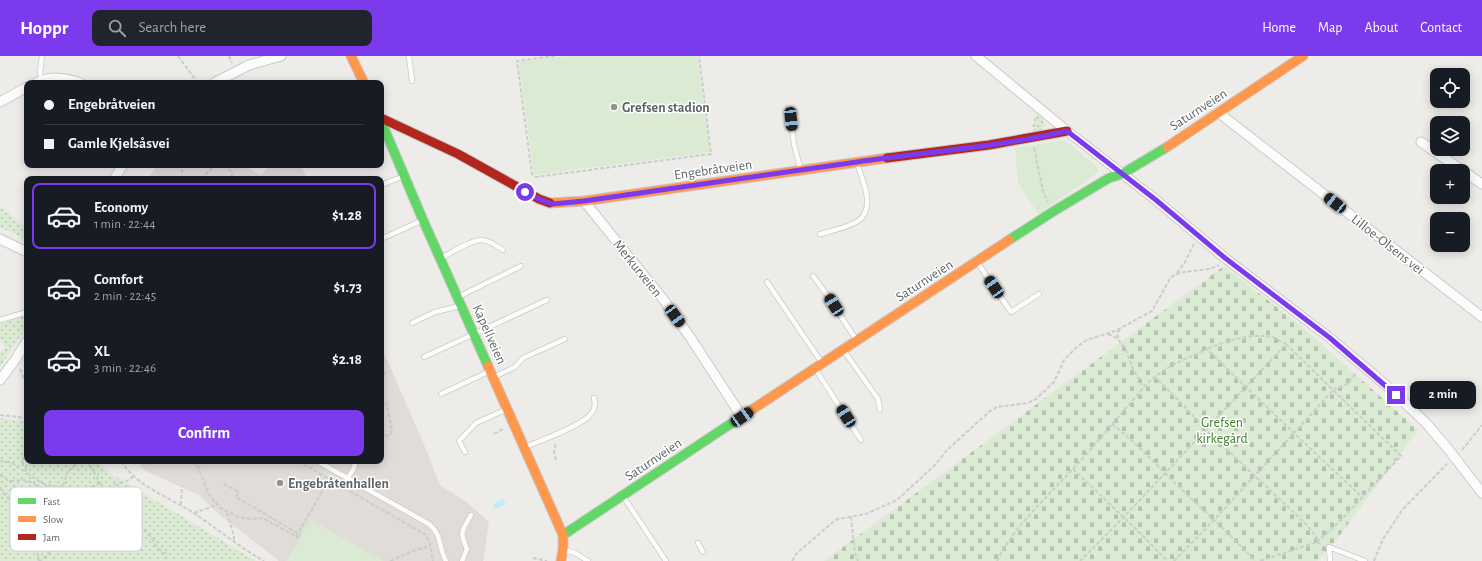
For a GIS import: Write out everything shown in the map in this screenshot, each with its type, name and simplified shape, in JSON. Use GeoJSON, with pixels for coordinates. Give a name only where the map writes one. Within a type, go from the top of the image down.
{"type":"FeatureCollection","features":[{"type":"Feature","properties":{"kind":"street"},"geometry":{"type":"LineString","coordinates":[[220,80],[249,65],[281,56]]}},
{"type":"Feature","properties":{"kind":"street"},"geometry":{"type":"LineString","coordinates":[[352,56],[363,80]]}},
{"type":"Feature","properties":{"kind":"street"},"geometry":{"type":"LineString","coordinates":[[976,56],[1225,258],[1330,338],[1387,386],[1426,423],[1482,492]]}},
{"type":"Feature","properties":{"kind":"street","name":"Saturnveien"},"geometry":{"type":"LineString","coordinates":[[564,535],[742,417],[752,414],[843,350],[857,341],[867,338],[957,271],[977,262],[1109,178],[1122,174],[1140,164],[1303,56]]}},
{"type":"Feature","properties":{"kind":"street"},"geometry":{"type":"LineString","coordinates":[[44,80],[55,78],[70,80]]}},
{"type":"Feature","properties":{"kind":"street"},"geometry":{"type":"LineString","coordinates":[[0,102],[24,89]]}},
{"type":"Feature","properties":{"kind":"street","name":"Lilloe-Olsens vei"},"geometry":{"type":"LineString","coordinates":[[1219,113],[1482,317]]}},
{"type":"Feature","properties":{"kind":"street","name":"Engebråtveien"},"geometry":{"type":"LineString","coordinates":[[384,119],[458,154],[539,199],[552,204],[584,201],[1031,139],[1067,131]]}},
{"type":"Feature","properties":{"kind":"street","name":"Kapellveien"},"geometry":{"type":"LineString","coordinates":[[384,128],[423,220],[564,535],[561,561]]}},
{"type":"Feature","properties":{"kind":"street"},"geometry":{"type":"LineString","coordinates":[[1421,142],[1453,164]]}},
{"type":"Feature","properties":{"kind":"street"},"geometry":{"type":"LineString","coordinates":[[1470,176],[1482,184]]}},
{"type":"Feature","properties":{"kind":"street","name":"Merkurveien"},"geometry":{"type":"LineString","coordinates":[[584,201],[663,299],[695,344],[742,417]]}},
{"type":"Feature","properties":{"kind":"street"},"geometry":{"type":"LineString","coordinates":[[0,239],[24,251]]}},
{"type":"Feature","properties":{"kind":"street"},"geometry":{"type":"LineString","coordinates":[[0,380],[24,346]]}},
{"type":"Feature","properties":{"kind":"lane"},"geometry":{"type":"LineString","coordinates":[[39,80],[42,56]]}},
{"type":"Feature","properties":{"kind":"lane"},"geometry":{"type":"LineString","coordinates":[[409,56],[412,81]]}},
{"type":"Feature","properties":{"kind":"lane"},"geometry":{"type":"LineString","coordinates":[[791,119],[794,144],[801,171]]}},
{"type":"Feature","properties":{"kind":"lane"},"geometry":{"type":"LineString","coordinates":[[820,234],[857,222],[864,213],[868,204],[857,162]]}},
{"type":"Feature","properties":{"kind":"lane"},"geometry":{"type":"LineString","coordinates":[[384,184],[404,176]]}},
{"type":"Feature","properties":{"kind":"lane"},"geometry":{"type":"LineString","coordinates":[[384,238],[423,220]]}},
{"type":"Feature","properties":{"kind":"lane"},"geometry":{"type":"LineString","coordinates":[[441,258],[471,243],[481,240],[491,243],[503,250]]}},
{"type":"Feature","properties":{"kind":"lane"},"geometry":{"type":"LineString","coordinates":[[977,262],[1011,312],[1039,294]]}},
{"type":"Feature","properties":{"kind":"lane"},"geometry":{"type":"LineString","coordinates":[[412,323],[460,301],[521,266]]}},
{"type":"Feature","properties":{"kind":"lane"},"geometry":{"type":"LineString","coordinates":[[813,276],[857,341]]}},
{"type":"Feature","properties":{"kind":"lane"},"geometry":{"type":"LineString","coordinates":[[767,282],[819,366],[861,440]]}},
{"type":"Feature","properties":{"kind":"lane"},"geometry":{"type":"LineString","coordinates":[[424,357],[547,300]]}},
{"type":"Feature","properties":{"kind":"lane"},"geometry":{"type":"LineString","coordinates":[[0,320],[9,319],[24,313]]}},
{"type":"Feature","properties":{"kind":"lane"},"geometry":{"type":"LineString","coordinates":[[440,394],[492,374],[515,367],[523,358],[565,339]]}},
{"type":"Feature","properties":{"kind":"lane"},"geometry":{"type":"LineString","coordinates":[[843,350],[878,399],[880,410]]}},
{"type":"Feature","properties":{"kind":"lane"},"geometry":{"type":"LineString","coordinates":[[525,447],[572,427],[587,418],[594,411],[596,406],[594,398]]}},
{"type":"Feature","properties":{"kind":"lane"},"geometry":{"type":"LineString","coordinates":[[465,452],[459,441],[476,423],[507,409]]}},
{"type":"Feature","properties":{"kind":"lane"},"geometry":{"type":"LineString","coordinates":[[326,464],[347,479],[430,524],[438,533],[443,555],[446,561]]}},
{"type":"Feature","properties":{"kind":"lane"},"geometry":{"type":"LineString","coordinates":[[347,479],[355,464]]}},
{"type":"Feature","properties":{"kind":"lane"},"geometry":{"type":"LineString","coordinates":[[623,496],[666,561]]}},
{"type":"Feature","properties":{"kind":"lane"},"geometry":{"type":"LineString","coordinates":[[462,561],[467,549],[461,532],[471,515]]}},
{"type":"Feature","properties":{"kind":"lane"},"geometry":{"type":"LineString","coordinates":[[698,543],[703,552]]}},
{"type":"Feature","properties":{"kind":"lane"},"geometry":{"type":"LineString","coordinates":[[1330,561],[1329,547],[1365,561]]}},
{"type":"Feature","properties":{"kind":"lane"},"geometry":{"type":"LineString","coordinates":[[563,549],[575,553],[588,561]]}},
{"type":"Feature","properties":{"kind":"path"},"geometry":{"type":"LineString","coordinates":[[178,56],[196,80]]}},
{"type":"Feature","properties":{"kind":"path"},"geometry":{"type":"LineString","coordinates":[[229,56],[234,66]]}},
{"type":"Feature","properties":{"kind":"path"},"geometry":{"type":"LineString","coordinates":[[555,56],[517,61],[532,174],[536,177],[711,154],[698,56]]}},
{"type":"Feature","properties":{"kind":"path"},"geometry":{"type":"LineString","coordinates":[[1035,105],[1034,123],[1030,134],[1034,145],[1043,191],[1054,212]]}},
{"type":"Feature","properties":{"kind":"path"},"geometry":{"type":"LineString","coordinates":[[205,176],[212,168]]}},
{"type":"Feature","properties":{"kind":"path"},"geometry":{"type":"LineString","coordinates":[[228,168],[233,172],[231,176]]}},
{"type":"Feature","properties":{"kind":"path"},"geometry":{"type":"LineString","coordinates":[[1177,274],[1192,250],[1198,235]]}},
{"type":"Feature","properties":{"kind":"path"},"geometry":{"type":"LineString","coordinates":[[792,561],[797,553],[833,522],[878,509],[897,500],[935,465],[947,450],[990,411],[997,407],[1028,403],[1036,399],[1054,382],[1064,360],[1076,347],[1087,340],[1121,328],[1152,311],[1171,277],[1190,271],[1207,270],[1218,265],[1225,258]]}},
{"type":"Feature","properties":{"kind":"path"},"geometry":{"type":"LineString","coordinates":[[1118,340],[1118,333],[1121,328]]}},
{"type":"Feature","properties":{"kind":"path"},"geometry":{"type":"LineString","coordinates":[[1106,334],[1118,340],[1129,355],[1133,369],[1144,387]]}},
{"type":"Feature","properties":{"kind":"path"},"geometry":{"type":"LineString","coordinates":[[997,561],[1010,539],[1073,470],[1154,376],[1166,368],[1233,339],[1272,337],[1286,344],[1401,456],[1340,521],[1317,542],[1260,561]]}},
{"type":"Feature","properties":{"kind":"path"},"geometry":{"type":"LineString","coordinates":[[1080,561],[1123,518],[1286,344]]}},
{"type":"Feature","properties":{"kind":"path"},"geometry":{"type":"LineString","coordinates":[[1207,349],[1362,497]]}},
{"type":"Feature","properties":{"kind":"path"},"geometry":{"type":"LineString","coordinates":[[15,360],[24,376]]}},
{"type":"Feature","properties":{"kind":"path"},"geometry":{"type":"LineString","coordinates":[[1174,561],[1214,520],[1235,495],[1255,476],[1333,390],[1346,384],[1362,365]]}},
{"type":"Feature","properties":{"kind":"path"},"geometry":{"type":"LineString","coordinates":[[1154,376],[1189,410],[1205,429],[1306,524],[1317,538],[1317,542]]}},
{"type":"Feature","properties":{"kind":"path"},"geometry":{"type":"LineString","coordinates":[[384,402],[387,405],[392,431],[390,435],[387,436],[384,434]]}},
{"type":"Feature","properties":{"kind":"path"},"geometry":{"type":"LineString","coordinates":[[0,415],[24,418]]}},
{"type":"Feature","properties":{"kind":"path"},"geometry":{"type":"LineString","coordinates":[[1112,424],[1131,439],[1238,542],[1255,561]]}},
{"type":"Feature","properties":{"kind":"path"},"geometry":{"type":"LineString","coordinates":[[1374,561],[1383,539],[1403,509],[1461,452],[1482,425]]}},
{"type":"Feature","properties":{"kind":"path"},"geometry":{"type":"LineString","coordinates":[[494,434],[506,428]]}},
{"type":"Feature","properties":{"kind":"path"},"geometry":{"type":"LineString","coordinates":[[556,460],[554,451],[558,441]]}},
{"type":"Feature","properties":{"kind":"path"},"geometry":{"type":"LineString","coordinates":[[24,458],[23,466],[28,474]]}},
{"type":"Feature","properties":{"kind":"path"},"geometry":{"type":"LineString","coordinates":[[0,461],[10,462],[49,486],[63,486],[67,473],[76,464]]}},
{"type":"Feature","properties":{"kind":"path"},"geometry":{"type":"LineString","coordinates":[[89,464],[102,487]]}},
{"type":"Feature","properties":{"kind":"path"},"geometry":{"type":"LineString","coordinates":[[124,464],[134,476],[161,496],[181,505],[264,561]]}},
{"type":"Feature","properties":{"kind":"path"},"geometry":{"type":"LineString","coordinates":[[196,464],[208,493],[217,505],[227,513],[250,519],[263,518],[299,538]]}},
{"type":"Feature","properties":{"kind":"path"},"geometry":{"type":"LineString","coordinates":[[304,464],[426,535],[433,561]]}},
{"type":"Feature","properties":{"kind":"path"},"geometry":{"type":"LineString","coordinates":[[1073,470],[1167,561]]}},
{"type":"Feature","properties":{"kind":"path"},"geometry":{"type":"LineString","coordinates":[[0,475],[9,480],[23,480],[31,482],[39,487]]}},
{"type":"Feature","properties":{"kind":"path"},"geometry":{"type":"LineString","coordinates":[[113,487],[114,485],[127,481],[134,476]]}},
{"type":"Feature","properties":{"kind":"path"},"geometry":{"type":"LineString","coordinates":[[296,537],[329,479]]}},
{"type":"Feature","properties":{"kind":"path"},"geometry":{"type":"LineString","coordinates":[[90,487],[100,483]]}},
{"type":"Feature","properties":{"kind":"path"},"geometry":{"type":"LineString","coordinates":[[224,484],[239,492],[236,497],[301,535]]}},
{"type":"Feature","properties":{"kind":"path"},"geometry":{"type":"LineString","coordinates":[[181,505],[182,486]]}},
{"type":"Feature","properties":{"kind":"path"},"geometry":{"type":"LineString","coordinates":[[0,487],[4,494],[10,500]]}},
{"type":"Feature","properties":{"kind":"path"},"geometry":{"type":"LineString","coordinates":[[193,513],[217,505]]}},
{"type":"Feature","properties":{"kind":"path"},"geometry":{"type":"LineString","coordinates":[[227,513],[234,536],[234,542]]}},
{"type":"Feature","properties":{"kind":"path"},"geometry":{"type":"LineString","coordinates":[[852,517],[855,553],[858,561]]}},
{"type":"Feature","properties":{"kind":"path"},"geometry":{"type":"LineString","coordinates":[[142,528],[150,536],[158,548],[164,553],[171,554]]}},
{"type":"Feature","properties":{"kind":"path"},"geometry":{"type":"LineString","coordinates":[[1317,542],[1329,547]]}},
{"type":"Feature","properties":{"kind":"path"},"geometry":{"type":"LineString","coordinates":[[390,561],[414,550],[430,546]]}},
{"type":"Feature","properties":{"kind":"path"},"geometry":{"type":"LineString","coordinates":[[36,551],[40,561],[49,551]]}},
{"type":"Feature","properties":{"kind":"path"},"geometry":{"type":"LineString","coordinates":[[533,558],[547,561]]}},
{"type":"Feature","properties":{"kind":"shaded area"},"geometry":{"type":"Polygon","coordinates":[[[156,168],[248,168],[260,175],[268,168],[302,168],[306,176],[149,176],[156,168]]]}},
{"type":"Feature","properties":{"kind":"shaded area"},"geometry":{"type":"Polygon","coordinates":[[[384,353],[440,485],[465,501],[489,522],[483,561],[279,561],[219,514],[199,495],[144,470],[140,464],[384,464],[384,353]]]}},
{"type":"Feature","properties":{"kind":"green space","name":"Grefsen stadion"},"geometry":{"type":"Polygon","coordinates":[[[568,56],[697,56],[710,152],[534,175],[519,62],[568,56]]]}},
{"type":"Feature","properties":{"kind":"green space"},"geometry":{"type":"Polygon","coordinates":[[[1036,113],[1042,117],[1045,125],[1040,132],[1032,134],[1036,125],[1036,113]]]}},
{"type":"Feature","properties":{"kind":"green space"},"geometry":{"type":"Polygon","coordinates":[[[1065,140],[1094,164],[1098,170],[1097,173],[1038,214],[1018,183],[1015,148],[1065,140]]]}},
{"type":"Feature","properties":{"kind":"green space"},"geometry":{"type":"Polygon","coordinates":[[[0,206],[21,224],[24,224],[24,239],[0,227],[0,206]]]}},
{"type":"Feature","properties":{"kind":"green space","name":"Grefsen kirkegård"},"geometry":{"type":"Polygon","coordinates":[[[1224,266],[1301,326],[1418,430],[1334,543],[1317,561],[824,561],[1224,266]]]}},
{"type":"Feature","properties":{"kind":"green space"},"geometry":{"type":"Polygon","coordinates":[[[24,316],[24,331],[0,367],[0,353],[5,348],[0,339],[0,323],[24,316]]]}},
{"type":"Feature","properties":{"kind":"green space"},"geometry":{"type":"Polygon","coordinates":[[[0,418],[24,422],[24,464],[100,464],[110,473],[133,487],[10,487],[10,551],[142,551],[142,492],[256,561],[0,561],[0,418]]]}},
{"type":"Feature","properties":{"kind":"green space"},"geometry":{"type":"Polygon","coordinates":[[[311,520],[383,561],[287,561],[311,520]]]}},
{"type":"Feature","properties":{"kind":"water"},"geometry":{"type":"Polygon","coordinates":[[[503,499],[506,504],[495,509],[493,504],[503,499]]]}},
{"type":"Feature","properties":{"kind":"traffic: fast"},"geometry":{"type":"LineString","coordinates":[[384,128],[488,366]]}},
{"type":"Feature","properties":{"kind":"traffic: fast"},"geometry":{"type":"LineString","coordinates":[[1009,240],[1109,178],[1122,174],[1167,147]]}},
{"type":"Feature","properties":{"kind":"traffic: fast"},"geometry":{"type":"LineString","coordinates":[[563,535],[753,409]]}},
{"type":"Feature","properties":{"kind":"traffic: slow"},"geometry":{"type":"LineString","coordinates":[[351,56],[363,80]]}},
{"type":"Feature","properties":{"kind":"traffic: slow"},"geometry":{"type":"LineString","coordinates":[[1167,147],[1303,56]]}},
{"type":"Feature","properties":{"kind":"traffic: slow"},"geometry":{"type":"LineString","coordinates":[[550,203],[584,201],[887,158]]}},
{"type":"Feature","properties":{"kind":"traffic: slow"},"geometry":{"type":"LineString","coordinates":[[753,409],[1009,240]]}},
{"type":"Feature","properties":{"kind":"traffic: slow"},"geometry":{"type":"LineString","coordinates":[[488,366],[563,535],[561,561]]}},
{"type":"Feature","properties":{"kind":"traffic: jam"},"geometry":{"type":"LineString","coordinates":[[384,119],[458,154],[539,199],[550,203]]}},
{"type":"Feature","properties":{"kind":"traffic: jam"},"geometry":{"type":"LineString","coordinates":[[887,158],[989,145],[1067,131]]}},
{"type":"Feature","properties":{"kind":"place","name":"Grefsen stadion"},"geometry":{"type":"Point","coordinates":[614,107]}},
{"type":"Feature","properties":{"kind":"place","name":"Engebråtenhallen"},"geometry":{"type":"Point","coordinates":[280,483]}},
{"type":"Feature","properties":{"kind":"route"},"geometry":{"type":"LineString","coordinates":[[525,192],[552,204],[584,201],[857,162],[977,147],[1031,139],[1067,131],[1134,182],[1225,258],[1330,338],[1396,395]]}}]}
